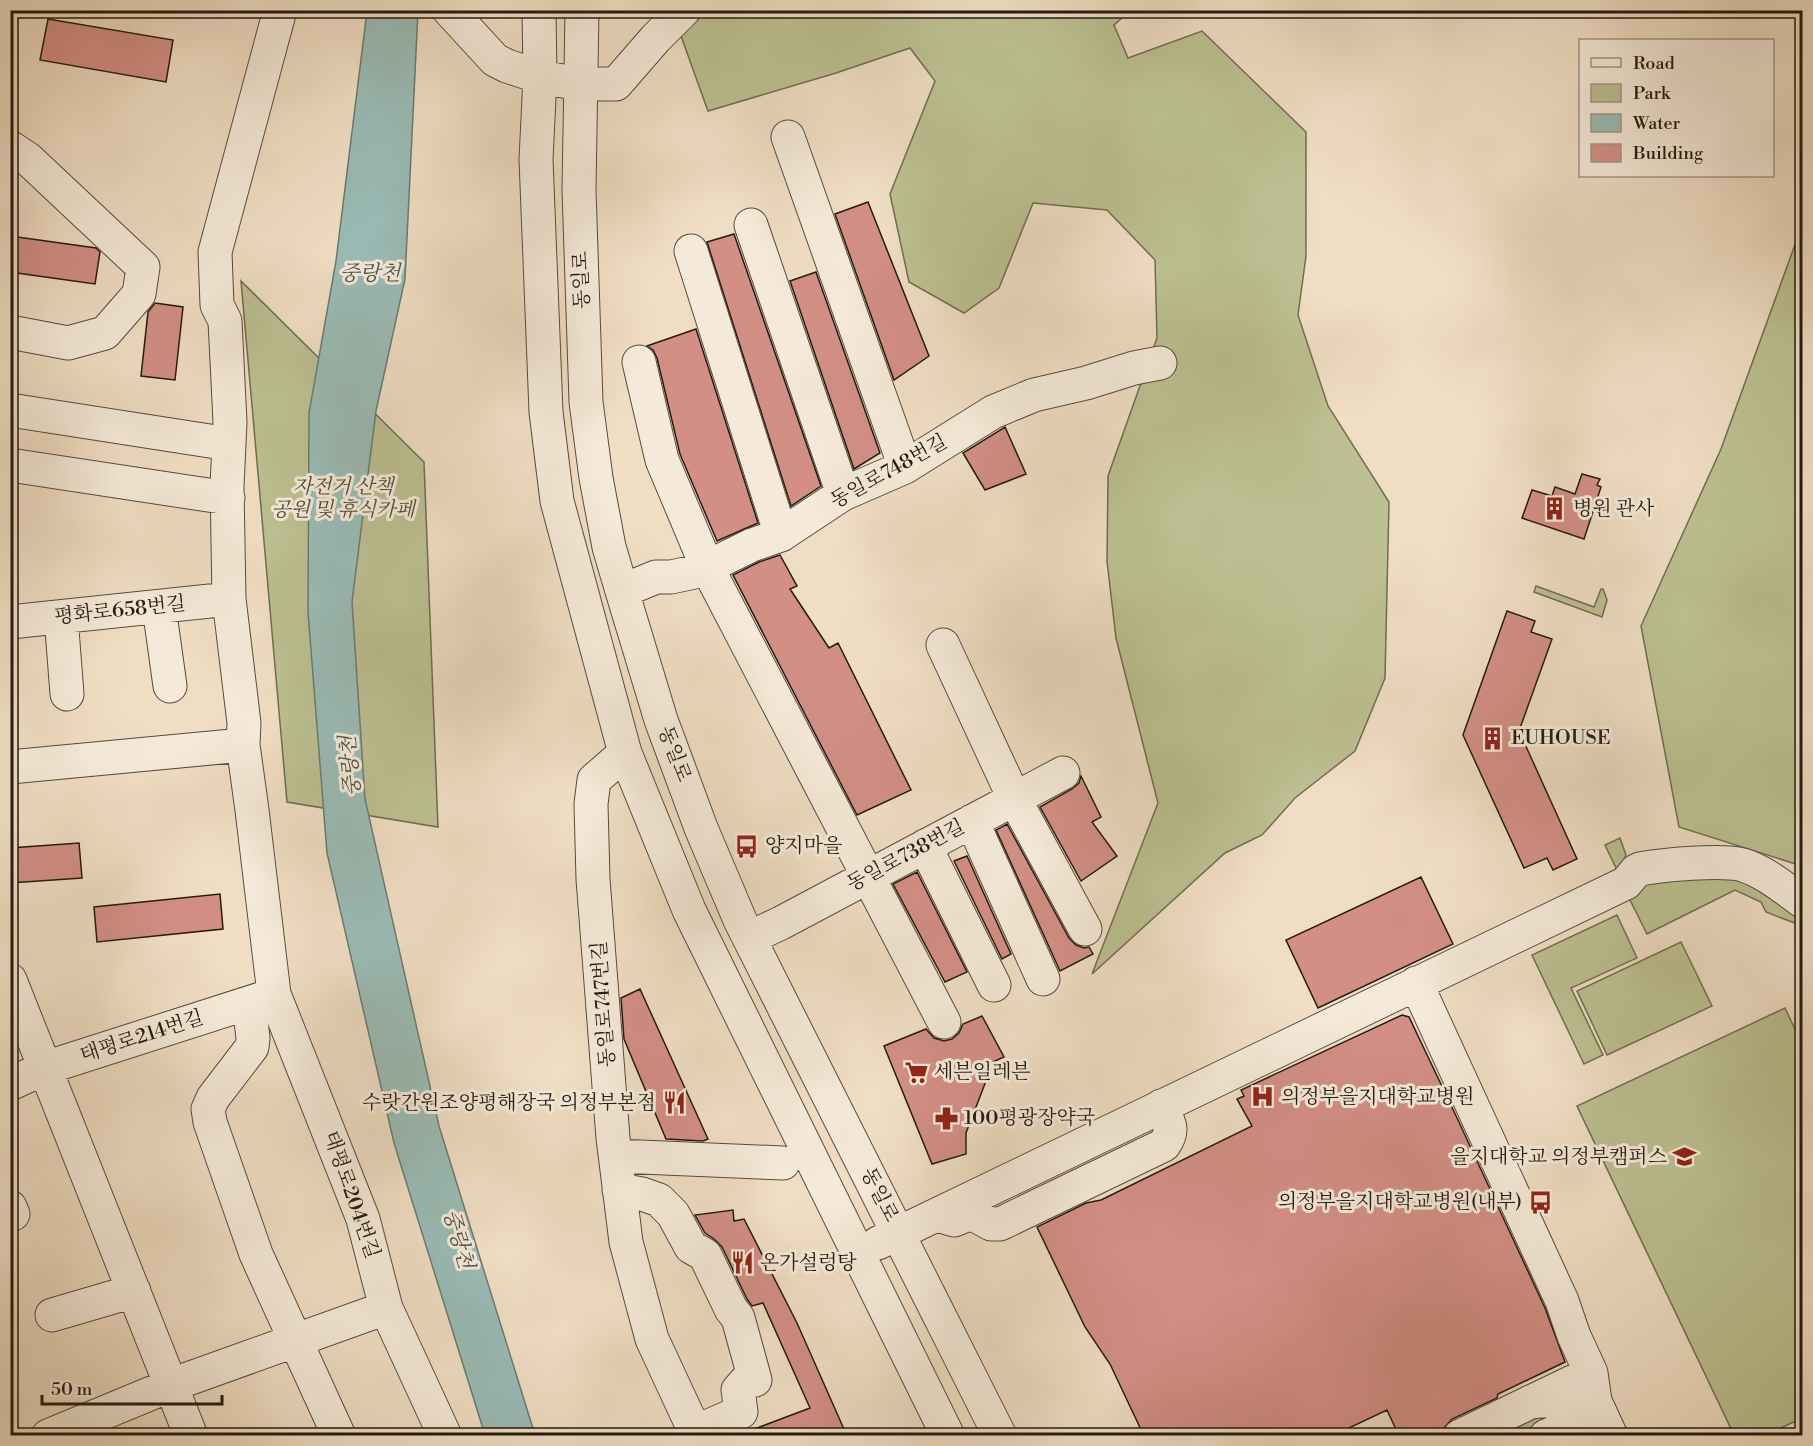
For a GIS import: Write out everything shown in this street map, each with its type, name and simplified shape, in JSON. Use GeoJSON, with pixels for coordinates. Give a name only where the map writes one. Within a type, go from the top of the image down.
{"type":"FeatureCollection","features":[{"type":"Feature","properties":{"kind":"street"},"geometry":{"type":"LineString","coordinates":[[280,10],[215,252],[217,305],[225,321],[230,422],[229,599],[244,723],[243,745],[262,999],[252,1047],[213,1098],[208,1109],[210,1122],[256,1254],[339,1436]]}},
{"type":"Feature","properties":{"kind":"street"},"geometry":{"type":"LineString","coordinates":[[449,10],[495,60],[540,77],[580,84],[616,84],[684,10]]}},
{"type":"Feature","properties":{"kind":"street","name":"동일로"},"geometry":{"type":"LineString","coordinates":[[539,10],[540,77],[536,159],[546,412],[557,501],[625,753],[689,910],[948,1436]]}},
{"type":"Feature","properties":{"kind":"street","name":"동일로"},"geometry":{"type":"LineString","coordinates":[[582,10],[579,190],[586,402],[607,535],[622,591],[661,720],[700,828],[749,938],[1000,1436]]}},
{"type":"Feature","properties":{"kind":"street"},"geometry":{"type":"LineString","coordinates":[[788,137],[905,467]]}},
{"type":"Feature","properties":{"kind":"street"},"geometry":{"type":"LineString","coordinates":[[10,147],[28,159],[143,267],[139,294],[105,333],[69,343],[10,332]]}},
{"type":"Feature","properties":{"kind":"street"},"geometry":{"type":"LineString","coordinates":[[751,225],[843,495]]}},
{"type":"Feature","properties":{"kind":"street"},"geometry":{"type":"LineString","coordinates":[[691,251],[781,535]]}},
{"type":"Feature","properties":{"kind":"street"},"geometry":{"type":"LineString","coordinates":[[639,362],[662,460],[707,567],[944,1022]]}},
{"type":"Feature","properties":{"kind":"street","name":"동일로748번길"},"geometry":{"type":"LineString","coordinates":[[622,591],[656,577],[672,577],[699,571],[752,545],[781,535],[843,495],[905,467],[993,412],[1034,395],[1160,363]]}},
{"type":"Feature","properties":{"kind":"street"},"geometry":{"type":"LineString","coordinates":[[10,410],[229,444]]}},
{"type":"Feature","properties":{"kind":"street"},"geometry":{"type":"LineString","coordinates":[[10,465],[228,498]]}},
{"type":"Feature","properties":{"kind":"street","name":"평화로658번길"},"geometry":{"type":"LineString","coordinates":[[10,622],[229,599]]}},
{"type":"Feature","properties":{"kind":"street"},"geometry":{"type":"LineString","coordinates":[[159,607],[171,686]]}},
{"type":"Feature","properties":{"kind":"street"},"geometry":{"type":"LineString","coordinates":[[61,617],[67,694]]}},
{"type":"Feature","properties":{"kind":"street"},"geometry":{"type":"LineString","coordinates":[[943,645],[1014,798],[1085,929]]}},
{"type":"Feature","properties":{"kind":"street"},"geometry":{"type":"LineString","coordinates":[[10,767],[243,745]]}},
{"type":"Feature","properties":{"kind":"street","name":"동일로747번길"},"geometry":{"type":"LineString","coordinates":[[625,753],[594,780],[591,804],[593,879],[613,1138],[626,1242],[652,1339],[696,1433]]}},
{"type":"Feature","properties":{"kind":"street","name":"동일로738번길"},"geometry":{"type":"LineString","coordinates":[[749,938],[1063,773]]}},
{"type":"Feature","properties":{"kind":"street"},"geometry":{"type":"LineString","coordinates":[[972,821],[1043,979]]}},
{"type":"Feature","properties":{"kind":"street"},"geometry":{"type":"LineString","coordinates":[[926,846],[994,985]]}},
{"type":"Feature","properties":{"kind":"street"},"geometry":{"type":"LineString","coordinates":[[857,1253],[1626,883],[1640,869],[1668,865],[1737,864],[1767,876],[1803,901]]}},
{"type":"Feature","properties":{"kind":"street"},"geometry":{"type":"LineString","coordinates":[[10,980],[191,1436]]}},
{"type":"Feature","properties":{"kind":"street"},"geometry":{"type":"LineString","coordinates":[[1416,983],[1562,1301],[1574,1336],[1591,1373],[1609,1394],[1628,1436]]}},
{"type":"Feature","properties":{"kind":"street","name":"태평로214번길"},"geometry":{"type":"LineString","coordinates":[[10,1084],[45,1068],[262,999]]}},
{"type":"Feature","properties":{"kind":"street","name":"태평로204번길"},"geometry":{"type":"LineString","coordinates":[[262,999],[363,1219],[386,1308],[445,1436]]}},
{"type":"Feature","properties":{"kind":"street"},"geometry":{"type":"LineString","coordinates":[[617,1156],[783,1163]]}},
{"type":"Feature","properties":{"kind":"street"},"geometry":{"type":"LineString","coordinates":[[619,1190],[659,1200],[673,1214],[691,1246],[705,1255],[731,1309],[738,1318],[755,1380],[745,1382],[738,1390],[741,1412],[696,1433]]}},
{"type":"Feature","properties":{"kind":"street"},"geometry":{"type":"LineString","coordinates":[[52,1315],[134,1291]]}},
{"type":"Feature","properties":{"kind":"street"},"geometry":{"type":"LineString","coordinates":[[48,1436],[171,1386],[386,1308]]}},
{"type":"Feature","properties":{"kind":"street"},"geometry":{"type":"LineString","coordinates":[[1460,1436],[1591,1373]]}},
{"type":"Feature","properties":{"kind":"street"},"geometry":{"type":"LineString","coordinates":[[1591,1373],[1595,1401],[1611,1436]]}},
{"type":"Feature","properties":{"kind":"street"},"geometry":{"type":"LineString","coordinates":[[1530,1402],[1553,1401],[1565,1405],[1576,1416],[1586,1436]]}},
{"type":"Feature","properties":{"kind":"street"},"geometry":{"type":"LineString","coordinates":[[1545,1436],[1561,1430],[1572,1436]]}},
{"type":"Feature","properties":{"kind":"green space"},"geometry":{"type":"Polygon","coordinates":[[[672,11],[1130,11],[1114,25],[1128,58],[1202,31],[1306,132],[1306,256],[1298,315],[1328,406],[1389,502],[1385,678],[1355,751],[1295,798],[1262,835],[1225,853],[1092,974],[1158,803],[1116,638],[1107,561],[1108,476],[1157,338],[1155,260],[1107,210],[1033,203],[999,288],[964,313],[909,282],[890,194],[935,81],[910,48],[836,73],[708,111],[672,11]]]}},
{"type":"Feature","properties":{"kind":"green space"},"geometry":{"type":"Polygon","coordinates":[[[1802,238],[1802,866],[1679,827],[1641,626],[1721,449],[1797,239],[1802,238]]]}},
{"type":"Feature","properties":{"kind":"green space","name":"자전거 산책 공원 및 휴식카페"},"geometry":{"type":"Polygon","coordinates":[[[241,281],[424,462],[438,827],[287,802],[241,281]]]}},
{"type":"Feature","properties":{"kind":"green space"},"geometry":{"type":"Polygon","coordinates":[[[1536,586],[1594,607],[1603,589],[1607,600],[1602,617],[1534,592],[1536,586]]]}},
{"type":"Feature","properties":{"kind":"green space"},"geometry":{"type":"Polygon","coordinates":[[[1620,838],[1626,855],[1618,872],[1605,845],[1620,838]]]}},
{"type":"Feature","properties":{"kind":"green space"},"geometry":{"type":"Polygon","coordinates":[[[1725,870],[1802,909],[1802,926],[1766,912],[1761,902],[1735,890],[1647,934],[1628,896],[1650,878],[1725,870]]]}},
{"type":"Feature","properties":{"kind":"green space"},"geometry":{"type":"Polygon","coordinates":[[[1617,915],[1637,958],[1571,988],[1603,1055],[1584,1064],[1532,955],[1617,915]]]}},
{"type":"Feature","properties":{"kind":"green space"},"geometry":{"type":"Polygon","coordinates":[[[1681,942],[1712,1006],[1607,1055],[1577,991],[1681,942]]]}},
{"type":"Feature","properties":{"kind":"green space"},"geometry":{"type":"Polygon","coordinates":[[[1785,1008],[1802,1044],[1802,1418],[1766,1435],[1734,1435],[1577,1106],[1785,1008]]]}},
{"type":"Feature","properties":{"kind":"green space"},"geometry":{"type":"Polygon","coordinates":[[[1547,1411],[1548,1419],[1516,1435],[1492,1436],[1547,1411]]]}},
{"type":"Feature","properties":{"kind":"water","name":"중랑천"},"geometry":{"type":"Polygon","coordinates":[[[367,11],[418,11],[405,279],[376,411],[352,602],[365,799],[439,1126],[535,1435],[485,1435],[394,1143],[327,853],[308,612],[309,413],[336,261],[367,11]]]}},
{"type":"Feature","properties":{"kind":"building"},"geometry":{"type":"Polygon","coordinates":[[[48,19],[173,40],[166,82],[40,60],[48,19]]]}},
{"type":"Feature","properties":{"kind":"building"},"geometry":{"type":"Polygon","coordinates":[[[868,202],[929,356],[894,380],[835,214],[868,202]]]}},
{"type":"Feature","properties":{"kind":"building"},"geometry":{"type":"Polygon","coordinates":[[[734,234],[821,486],[791,506],[707,242],[734,234]]]}},
{"type":"Feature","properties":{"kind":"building"},"geometry":{"type":"Polygon","coordinates":[[[10,236],[96,248],[100,252],[95,284],[10,272],[10,236]]]}},
{"type":"Feature","properties":{"kind":"building"},"geometry":{"type":"Polygon","coordinates":[[[816,272],[880,453],[854,469],[790,281],[816,272]]]}},
{"type":"Feature","properties":{"kind":"building"},"geometry":{"type":"Polygon","coordinates":[[[155,303],[183,307],[175,380],[141,376],[148,312],[155,303]]]}},
{"type":"Feature","properties":{"kind":"building"},"geometry":{"type":"Polygon","coordinates":[[[696,329],[758,523],[717,541],[680,454],[657,358],[653,350],[647,346],[696,329]]]}},
{"type":"Feature","properties":{"kind":"building"},"geometry":{"type":"Polygon","coordinates":[[[1005,427],[1026,474],[985,490],[963,453],[1005,427]]]}},
{"type":"Feature","properties":{"kind":"building","name":"병원 관사"},"geometry":{"type":"Polygon","coordinates":[[[1582,474],[1600,479],[1597,485],[1601,487],[1584,539],[1522,518],[1532,490],[1552,496],[1555,487],[1575,494],[1582,474]]]}},
{"type":"Feature","properties":{"kind":"building"},"geometry":{"type":"Polygon","coordinates":[[[780,555],[797,586],[790,589],[829,648],[838,643],[911,790],[857,815],[733,575],[780,555]]]}},
{"type":"Feature","properties":{"kind":"building","name":"EUHOUSE"},"geometry":{"type":"Polygon","coordinates":[[[1507,611],[1535,621],[1531,632],[1552,639],[1519,731],[1577,859],[1553,870],[1547,858],[1524,868],[1463,735],[1507,611]]]}},
{"type":"Feature","properties":{"kind":"building"},"geometry":{"type":"Polygon","coordinates":[[[1081,776],[1101,817],[1092,822],[1117,856],[1081,881],[1040,807],[1072,789],[1079,783],[1081,776]]]}},
{"type":"Feature","properties":{"kind":"building"},"geometry":{"type":"Polygon","coordinates":[[[1007,824],[1069,938],[1076,945],[1089,947],[1093,954],[1060,971],[996,830],[1007,824]]]}},
{"type":"Feature","properties":{"kind":"building"},"geometry":{"type":"Polygon","coordinates":[[[79,843],[82,878],[10,883],[10,848],[79,843]]]}},
{"type":"Feature","properties":{"kind":"building"},"geometry":{"type":"Polygon","coordinates":[[[967,856],[1011,954],[1002,959],[954,861],[967,856]]]}},
{"type":"Feature","properties":{"kind":"building"},"geometry":{"type":"Polygon","coordinates":[[[917,872],[967,972],[945,982],[893,884],[917,872]]]}},
{"type":"Feature","properties":{"kind":"building"},"geometry":{"type":"Polygon","coordinates":[[[1421,877],[1453,944],[1318,1008],[1286,940],[1421,877]]]}},
{"type":"Feature","properties":{"kind":"building"},"geometry":{"type":"Polygon","coordinates":[[[220,894],[223,929],[97,942],[94,907],[220,894]]]}},
{"type":"Feature","properties":{"kind":"building"},"geometry":{"type":"Polygon","coordinates":[[[640,989],[708,1139],[703,1141],[666,1139],[624,1039],[621,998],[640,989]]]}},
{"type":"Feature","properties":{"kind":"building"},"geometry":{"type":"Polygon","coordinates":[[[1402,1015],[1409,1017],[1458,1120],[1545,1308],[1565,1362],[1452,1419],[1444,1428],[1431,1436],[1399,1436],[1387,1410],[1332,1436],[1144,1436],[1110,1364],[1085,1327],[1037,1227],[1086,1203],[1101,1200],[1252,1126],[1237,1099],[1244,1096],[1241,1090],[1402,1015]]]}},
{"type":"Feature","properties":{"kind":"building"},"geometry":{"type":"Polygon","coordinates":[[[982,1016],[1004,1057],[982,1067],[986,1081],[966,1133],[966,1154],[932,1164],[884,1046],[926,1029],[934,1038],[944,1041],[952,1039],[959,1033],[963,1024],[982,1016]]]}},
{"type":"Feature","properties":{"kind":"building"},"geometry":{"type":"Polygon","coordinates":[[[733,1210],[734,1221],[744,1219],[797,1323],[847,1436],[741,1436],[741,1434],[810,1408],[763,1303],[752,1306],[722,1247],[705,1233],[695,1215],[733,1210]]]}},
{"type":"Feature","properties":{"kind":"place","name":"병원 관사"},"geometry":{"type":"Point","coordinates":[1555,509]}},
{"type":"Feature","properties":{"kind":"place","name":"EUHOUSE"},"geometry":{"type":"Point","coordinates":[1493,738]}},
{"type":"Feature","properties":{"kind":"place","name":"양지마을"},"geometry":{"type":"Point","coordinates":[747,846]}},
{"type":"Feature","properties":{"kind":"place","name":"세븐일레븐"},"geometry":{"type":"Point","coordinates":[916,1072]}},
{"type":"Feature","properties":{"kind":"place","name":"의정부을지대학교병원"},"geometry":{"type":"Point","coordinates":[1263,1097]}},
{"type":"Feature","properties":{"kind":"place","name":"수랏간원조양평해장국 의정부본점"},"geometry":{"type":"Point","coordinates":[674,1103]}},
{"type":"Feature","properties":{"kind":"place","name":"100평광장약국"},"geometry":{"type":"Point","coordinates":[946,1118]}},
{"type":"Feature","properties":{"kind":"place","name":"을지대학교 의정부캠퍼스"},"geometry":{"type":"Point","coordinates":[1685,1157]}},
{"type":"Feature","properties":{"kind":"place","name":"의정부을지대학교병원(내부)"},"geometry":{"type":"Point","coordinates":[1540,1202]}},
{"type":"Feature","properties":{"kind":"place","name":"온가설렁탕"},"geometry":{"type":"Point","coordinates":[742,1263]}}]}
